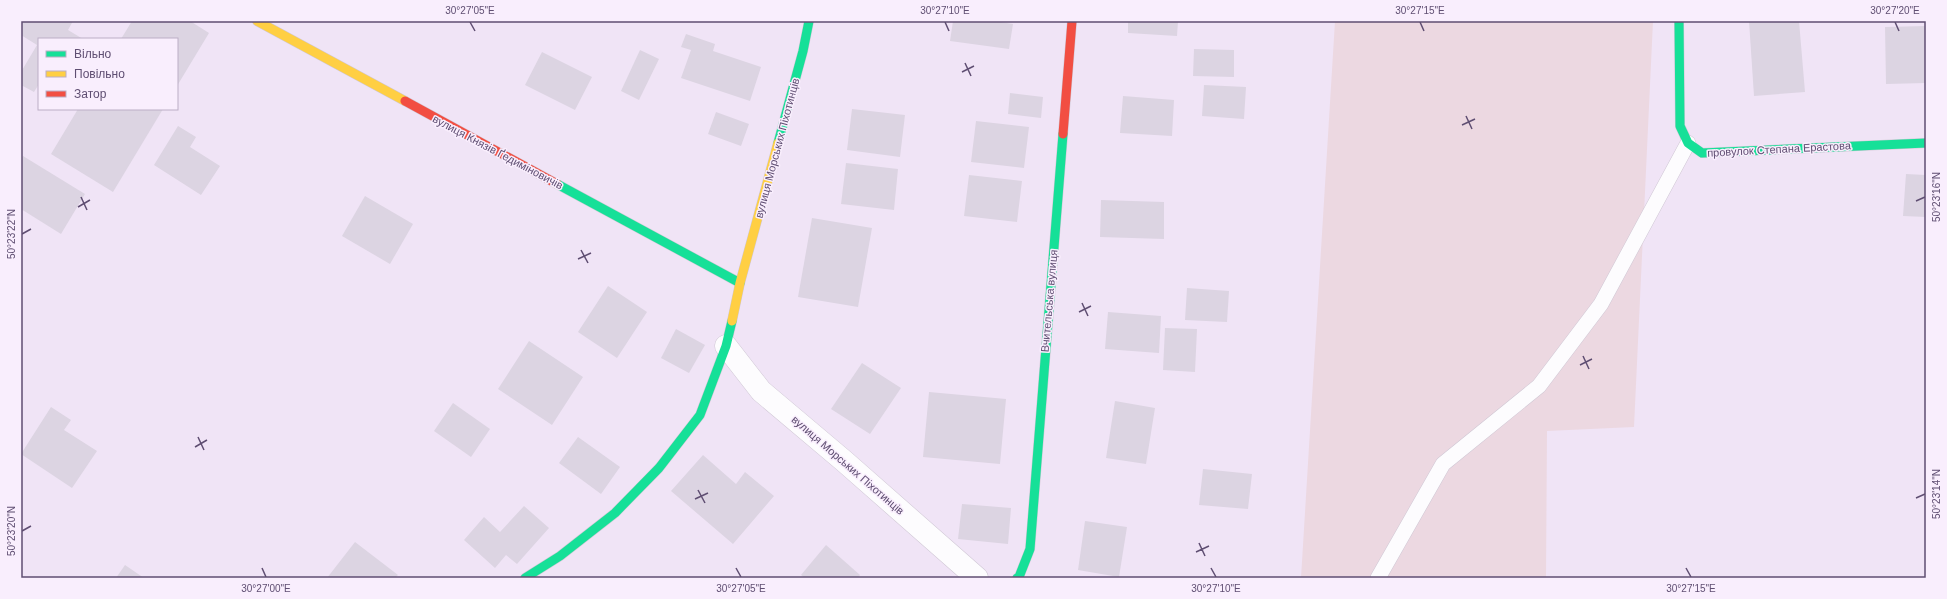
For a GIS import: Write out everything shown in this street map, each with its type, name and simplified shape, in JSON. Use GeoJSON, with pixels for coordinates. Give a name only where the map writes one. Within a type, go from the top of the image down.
{"type":"FeatureCollection","features":[{"type":"Feature","properties":{"kind":"street","name":"вулиця Князів Ґедиміновичів"},"geometry":{"type":"LineString","coordinates":[[257,21],[740,283]]}},
{"type":"Feature","properties":{"kind":"street","name":"вулиця Морських Піхотинців"},"geometry":{"type":"LineString","coordinates":[[525,578],[560,556],[614,513],[659,468],[700,416],[726,346],[740,283],[803,51],[809,21]]}},
{"type":"Feature","properties":{"kind":"street","name":"Вчительська вулиця"},"geometry":{"type":"LineString","coordinates":[[1017,578],[1020,577],[1030,549],[1072,21]]}},
{"type":"Feature","properties":{"kind":"street"},"geometry":{"type":"LineString","coordinates":[[1679,21],[1680,126],[1688,143]]}},
{"type":"Feature","properties":{"kind":"street","name":"провулок Степана Ерастова"},"geometry":{"type":"LineString","coordinates":[[1688,143],[1702,153],[1926,143]]}},
{"type":"Feature","properties":{"kind":"street","name":"вулиця Морських Піхотинців"},"geometry":{"type":"LineString","coordinates":[[726,346],[760,391],[850,466],[977,578]]}},
{"type":"Feature","properties":{"kind":"lane"},"geometry":{"type":"LineString","coordinates":[[1378,578],[1443,464],[1539,386],[1601,304],[1688,143]]}},
{"type":"Feature","properties":{"kind":"shaded area"},"geometry":{"type":"Polygon","coordinates":[[[21,21],[1926,21],[1926,578],[21,578],[21,21]]]}},
{"type":"Feature","properties":{"kind":"shaded area"},"geometry":{"type":"Polygon","coordinates":[[[1335,21],[1653,21],[1634,427],[1547,431],[1546,578],[1301,578],[1335,21]]]}},
{"type":"Feature","properties":{"kind":"building"},"geometry":{"type":"Polygon","coordinates":[[[21,21],[73,21],[68,30],[81,38],[38,38],[38,86],[34,92],[21,85],[21,72],[37,45],[21,35],[21,21]]]}},
{"type":"Feature","properties":{"kind":"building"},"geometry":{"type":"Polygon","coordinates":[[[132,21],[190,21],[209,33],[178,84],[178,38],[122,38],[132,21]]]}},
{"type":"Feature","properties":{"kind":"building"},"geometry":{"type":"Polygon","coordinates":[[[953,21],[994,21],[1013,24],[1009,49],[950,41],[953,21]]]}},
{"type":"Feature","properties":{"kind":"building"},"geometry":{"type":"Polygon","coordinates":[[[1128,21],[1178,21],[1177,36],[1128,33],[1128,21]]]}},
{"type":"Feature","properties":{"kind":"building"},"geometry":{"type":"Polygon","coordinates":[[[1749,21],[1799,21],[1805,92],[1754,96],[1749,21]]]}},
{"type":"Feature","properties":{"kind":"building"},"geometry":{"type":"Polygon","coordinates":[[[1926,26],[1926,83],[1886,84],[1885,27],[1926,26]]]}},
{"type":"Feature","properties":{"kind":"building"},"geometry":{"type":"Polygon","coordinates":[[[686,34],[715,44],[713,51],[761,67],[750,101],[681,78],[691,50],[681,47],[686,34]]]}},
{"type":"Feature","properties":{"kind":"building"},"geometry":{"type":"Polygon","coordinates":[[[1194,49],[1234,50],[1234,77],[1193,76],[1194,49]]]}},
{"type":"Feature","properties":{"kind":"building"},"geometry":{"type":"Polygon","coordinates":[[[640,50],[659,59],[639,100],[621,91],[640,50]]]}},
{"type":"Feature","properties":{"kind":"building"},"geometry":{"type":"Polygon","coordinates":[[[542,52],[592,77],[575,110],[525,85],[542,52]]]}},
{"type":"Feature","properties":{"kind":"building"},"geometry":{"type":"Polygon","coordinates":[[[1204,85],[1246,87],[1244,119],[1202,116],[1204,85]]]}},
{"type":"Feature","properties":{"kind":"building"},"geometry":{"type":"Polygon","coordinates":[[[1010,93],[1043,97],[1041,118],[1008,114],[1010,93]]]}},
{"type":"Feature","properties":{"kind":"building"},"geometry":{"type":"Polygon","coordinates":[[[1123,96],[1174,100],[1172,136],[1120,133],[1123,96]]]}},
{"type":"Feature","properties":{"kind":"building"},"geometry":{"type":"Polygon","coordinates":[[[852,109],[905,115],[900,157],[847,150],[852,109]]]}},
{"type":"Feature","properties":{"kind":"building"},"geometry":{"type":"Polygon","coordinates":[[[77,110],[162,110],[113,192],[51,154],[77,110]]]}},
{"type":"Feature","properties":{"kind":"building"},"geometry":{"type":"Polygon","coordinates":[[[716,112],[749,124],[741,146],[708,134],[716,112]]]}},
{"type":"Feature","properties":{"kind":"building"},"geometry":{"type":"Polygon","coordinates":[[[976,121],[1029,127],[1024,168],[971,162],[976,121]]]}},
{"type":"Feature","properties":{"kind":"building"},"geometry":{"type":"Polygon","coordinates":[[[178,126],[196,137],[190,147],[220,166],[201,195],[154,165],[178,126]]]}},
{"type":"Feature","properties":{"kind":"building"},"geometry":{"type":"Polygon","coordinates":[[[23,156],[85,194],[61,234],[21,209],[21,159],[23,156]]]}},
{"type":"Feature","properties":{"kind":"building"},"geometry":{"type":"Polygon","coordinates":[[[846,163],[898,169],[894,210],[841,204],[846,163]]]}},
{"type":"Feature","properties":{"kind":"building"},"geometry":{"type":"Polygon","coordinates":[[[1906,174],[1926,175],[1926,217],[1903,216],[1906,174]]]}},
{"type":"Feature","properties":{"kind":"building"},"geometry":{"type":"Polygon","coordinates":[[[969,175],[1022,181],[1017,222],[964,216],[969,175]]]}},
{"type":"Feature","properties":{"kind":"building"},"geometry":{"type":"Polygon","coordinates":[[[365,196],[413,224],[390,264],[342,236],[365,196]]]}},
{"type":"Feature","properties":{"kind":"building"},"geometry":{"type":"Polygon","coordinates":[[[1101,200],[1164,202],[1164,239],[1100,237],[1101,200]]]}},
{"type":"Feature","properties":{"kind":"building"},"geometry":{"type":"Polygon","coordinates":[[[812,218],[872,228],[858,307],[798,297],[812,218]]]}},
{"type":"Feature","properties":{"kind":"building"},"geometry":{"type":"Polygon","coordinates":[[[608,286],[647,312],[617,358],[578,332],[608,286]]]}},
{"type":"Feature","properties":{"kind":"building"},"geometry":{"type":"Polygon","coordinates":[[[1187,288],[1229,291],[1227,322],[1185,320],[1187,288]]]}},
{"type":"Feature","properties":{"kind":"building"},"geometry":{"type":"Polygon","coordinates":[[[1108,312],[1161,316],[1159,353],[1105,349],[1108,312]]]}},
{"type":"Feature","properties":{"kind":"building"},"geometry":{"type":"Polygon","coordinates":[[[1165,328],[1197,329],[1195,372],[1163,370],[1165,328]]]}},
{"type":"Feature","properties":{"kind":"building"},"geometry":{"type":"Polygon","coordinates":[[[676,329],[705,345],[689,373],[661,358],[676,329]]]}},
{"type":"Feature","properties":{"kind":"building"},"geometry":{"type":"Polygon","coordinates":[[[529,341],[583,377],[552,425],[498,389],[529,341]]]}},
{"type":"Feature","properties":{"kind":"building"},"geometry":{"type":"Polygon","coordinates":[[[862,363],[901,388],[870,434],[831,409],[862,363]]]}},
{"type":"Feature","properties":{"kind":"building"},"geometry":{"type":"Polygon","coordinates":[[[929,392],[1006,399],[1000,464],[923,457],[929,392]]]}},
{"type":"Feature","properties":{"kind":"building"},"geometry":{"type":"Polygon","coordinates":[[[1115,401],[1155,408],[1146,464],[1106,458],[1115,401]]]}},
{"type":"Feature","properties":{"kind":"building"},"geometry":{"type":"Polygon","coordinates":[[[453,403],[490,429],[471,457],[434,431],[453,403]]]}},
{"type":"Feature","properties":{"kind":"building"},"geometry":{"type":"Polygon","coordinates":[[[51,407],[71,420],[64,430],[97,451],[72,488],[21,454],[51,407]]]}},
{"type":"Feature","properties":{"kind":"building"},"geometry":{"type":"Polygon","coordinates":[[[578,437],[620,467],[601,494],[559,463],[578,437]]]}},
{"type":"Feature","properties":{"kind":"building"},"geometry":{"type":"Polygon","coordinates":[[[703,455],[736,484],[745,472],[774,496],[733,544],[671,491],[703,455]]]}},
{"type":"Feature","properties":{"kind":"building"},"geometry":{"type":"Polygon","coordinates":[[[1203,469],[1252,474],[1248,509],[1199,505],[1203,469]]]}},
{"type":"Feature","properties":{"kind":"building"},"geometry":{"type":"Polygon","coordinates":[[[962,504],[1011,508],[1008,544],[958,539],[962,504]]]}},
{"type":"Feature","properties":{"kind":"building"},"geometry":{"type":"Polygon","coordinates":[[[524,506],[549,528],[517,564],[506,555],[495,568],[464,540],[484,517],[500,532],[524,506]]]}},
{"type":"Feature","properties":{"kind":"building"},"geometry":{"type":"Polygon","coordinates":[[[1085,521],[1127,527],[1119,577],[1078,570],[1085,521]]]}},
{"type":"Feature","properties":{"kind":"building"},"geometry":{"type":"Polygon","coordinates":[[[355,542],[398,575],[395,578],[327,578],[355,542]]]}},
{"type":"Feature","properties":{"kind":"building"},"geometry":{"type":"Polygon","coordinates":[[[826,545],[860,575],[858,578],[805,578],[801,575],[826,545]]]}},
{"type":"Feature","properties":{"kind":"building"},"geometry":{"type":"Polygon","coordinates":[[[125,565],[144,578],[116,578],[125,565]]]}},
{"type":"Feature","properties":{"kind":"traffic: fast"},"geometry":{"type":"LineString","coordinates":[[778,143],[803,51],[809,21]]}},
{"type":"Feature","properties":{"kind":"traffic: fast"},"geometry":{"type":"LineString","coordinates":[[1679,21],[1680,126],[1688,143],[1702,153],[1926,143]]}},
{"type":"Feature","properties":{"kind":"traffic: fast"},"geometry":{"type":"LineString","coordinates":[[1017,578],[1019,577],[1030,549],[1063,134]]}},
{"type":"Feature","properties":{"kind":"traffic: fast"},"geometry":{"type":"LineString","coordinates":[[557,184],[740,283]]}},
{"type":"Feature","properties":{"kind":"traffic: fast"},"geometry":{"type":"LineString","coordinates":[[525,578],[560,556],[615,513],[659,468],[700,415],[726,346],[732,321]]}},
{"type":"Feature","properties":{"kind":"traffic: slow"},"geometry":{"type":"LineString","coordinates":[[257,21],[405,101]]}},
{"type":"Feature","properties":{"kind":"traffic: slow"},"geometry":{"type":"LineString","coordinates":[[732,321],[740,283],[778,143]]}},
{"type":"Feature","properties":{"kind":"traffic: jam"},"geometry":{"type":"LineString","coordinates":[[1063,134],[1072,21]]}},
{"type":"Feature","properties":{"kind":"traffic: jam"},"geometry":{"type":"LineString","coordinates":[[405,101],[557,184]]}}]}
